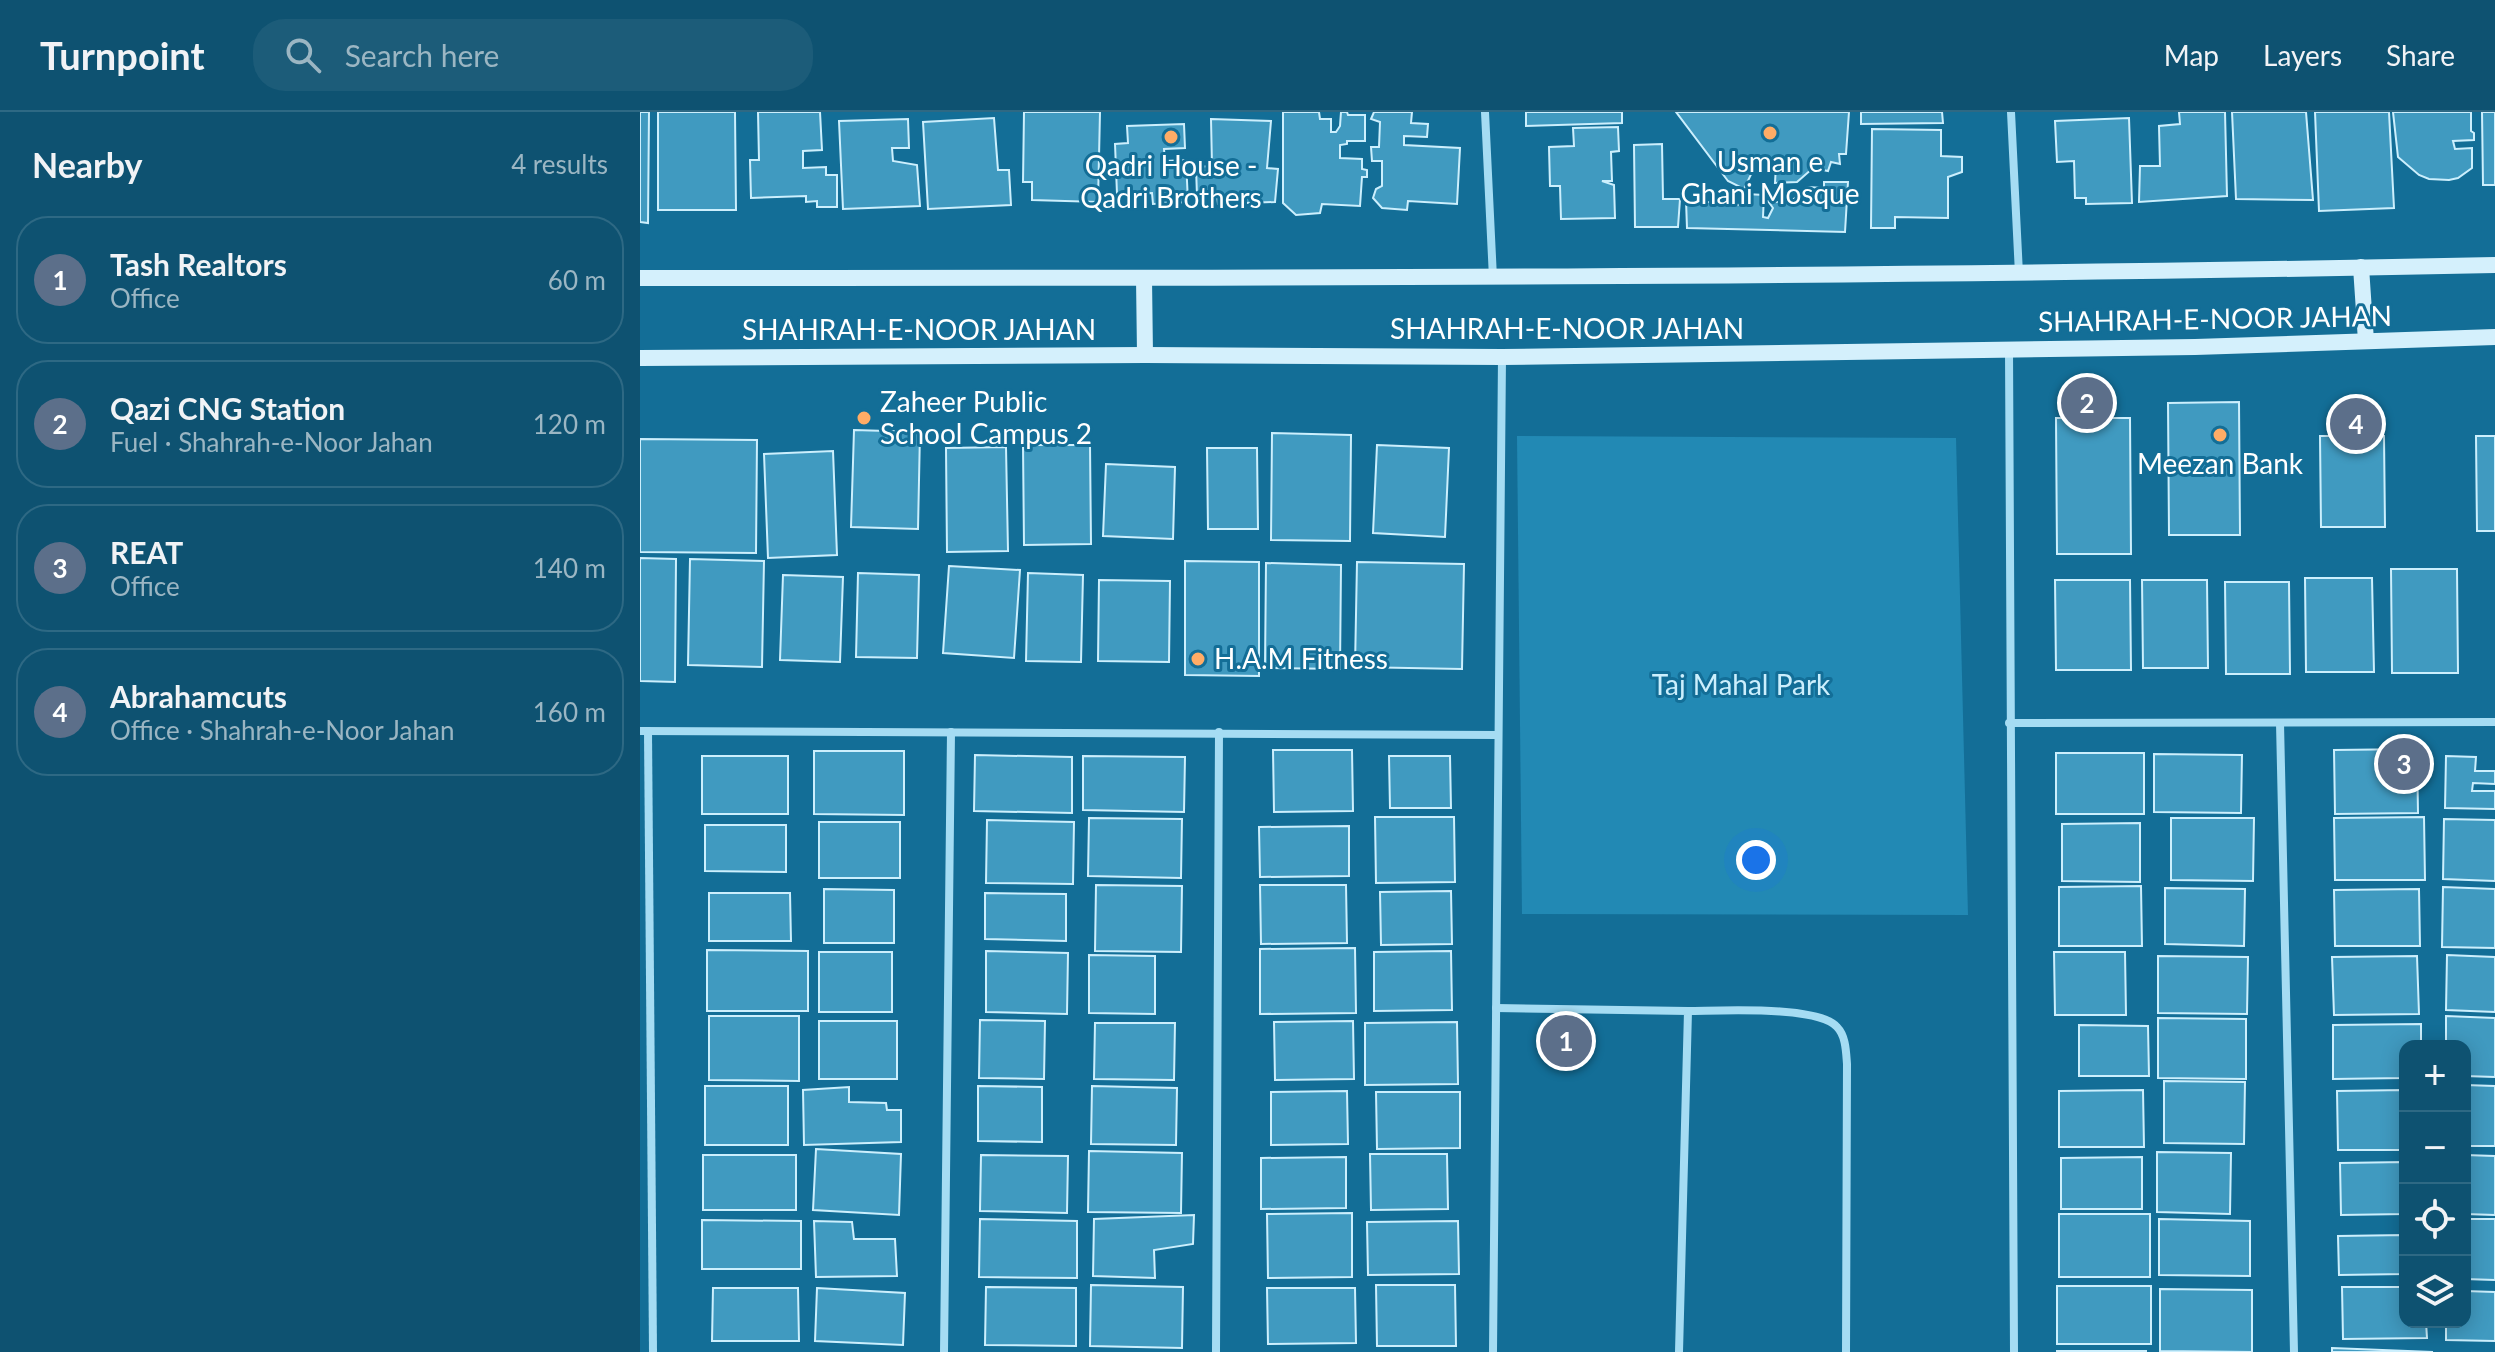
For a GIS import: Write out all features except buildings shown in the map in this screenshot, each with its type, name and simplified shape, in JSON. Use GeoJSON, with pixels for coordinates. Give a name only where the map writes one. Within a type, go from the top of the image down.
{"type":"FeatureCollection","features":[{"type":"Feature","properties":{"kind":"main road","name":"SHAHRAH-E-NOOR JAHAN"},"geometry":{"type":"LineString","coordinates":[[640,278],[1493,278],[2019,274],[2495,265]]}},
{"type":"Feature","properties":{"kind":"main road"},"geometry":{"type":"LineString","coordinates":[[2361,267],[2366,341]]}},
{"type":"Feature","properties":{"kind":"main road"},"geometry":{"type":"LineString","coordinates":[[1144,278],[1145,355]]}},
{"type":"Feature","properties":{"kind":"main road","name":"SHAHRAH-E-NOOR JAHAN"},"geometry":{"type":"LineString","coordinates":[[640,358],[1145,355],[1502,357],[2195,347],[2495,337]]}},
{"type":"Feature","properties":{"kind":"street"},"geometry":{"type":"LineString","coordinates":[[1485,112],[1493,278]]}},
{"type":"Feature","properties":{"kind":"street"},"geometry":{"type":"LineString","coordinates":[[2011,112],[2019,274]]}},
{"type":"Feature","properties":{"kind":"street"},"geometry":{"type":"LineString","coordinates":[[2009,349],[2014,1352]]}},
{"type":"Feature","properties":{"kind":"street"},"geometry":{"type":"LineString","coordinates":[[1493,1352],[1502,357]]}},
{"type":"Feature","properties":{"kind":"street"},"geometry":{"type":"LineString","coordinates":[[2009,723],[2495,722]]}},
{"type":"Feature","properties":{"kind":"street"},"geometry":{"type":"LineString","coordinates":[[2280,723],[2294,1352]]}},
{"type":"Feature","properties":{"kind":"street"},"geometry":{"type":"LineString","coordinates":[[653,1352],[644,731],[1498,735]]}},
{"type":"Feature","properties":{"kind":"street"},"geometry":{"type":"LineString","coordinates":[[944,1352],[951,732]]}},
{"type":"Feature","properties":{"kind":"street"},"geometry":{"type":"LineString","coordinates":[[1216,1352],[1219,732]]}},
{"type":"Feature","properties":{"kind":"street"},"geometry":{"type":"LineString","coordinates":[[1496,1008],[1801,1012],[1837,1026],[1844,1040],[1847,1064],[1846,1352]]}},
{"type":"Feature","properties":{"kind":"street"},"geometry":{"type":"LineString","coordinates":[[1679,1352],[1688,1011]]}},
{"type":"Feature","properties":{"kind":"green space","name":"Taj Mahal Park"},"geometry":{"type":"Polygon","coordinates":[[[1517,436],[1956,438],[1968,915],[1522,914],[1517,436]]]}},
{"type":"Feature","properties":{"kind":"place","name":"Usman e Ghani Mosque"},"geometry":{"type":"Point","coordinates":[1770,133]}},
{"type":"Feature","properties":{"kind":"place","name":"Qadri House - Qadri Brothers"},"geometry":{"type":"Point","coordinates":[1171,137]}},
{"type":"Feature","properties":{"kind":"place","name":"Qazi CNG Station"},"geometry":{"type":"Point","coordinates":[2087,403]}},
{"type":"Feature","properties":{"kind":"place","name":"Zaheer Public School Campus 2"},"geometry":{"type":"Point","coordinates":[864,418]}},
{"type":"Feature","properties":{"kind":"place","name":"Abrahamcuts"},"geometry":{"type":"Point","coordinates":[2356,424]}},
{"type":"Feature","properties":{"kind":"place","name":"Meezan Bank"},"geometry":{"type":"Point","coordinates":[2220,435]}},
{"type":"Feature","properties":{"kind":"place","name":"H.A.M Fitness"},"geometry":{"type":"Point","coordinates":[1198,659]}},
{"type":"Feature","properties":{"kind":"place","name":"REAT"},"geometry":{"type":"Point","coordinates":[2404,764]}},
{"type":"Feature","properties":{"kind":"place","name":"Tash Realtors"},"geometry":{"type":"Point","coordinates":[1566,1041]}}]}
